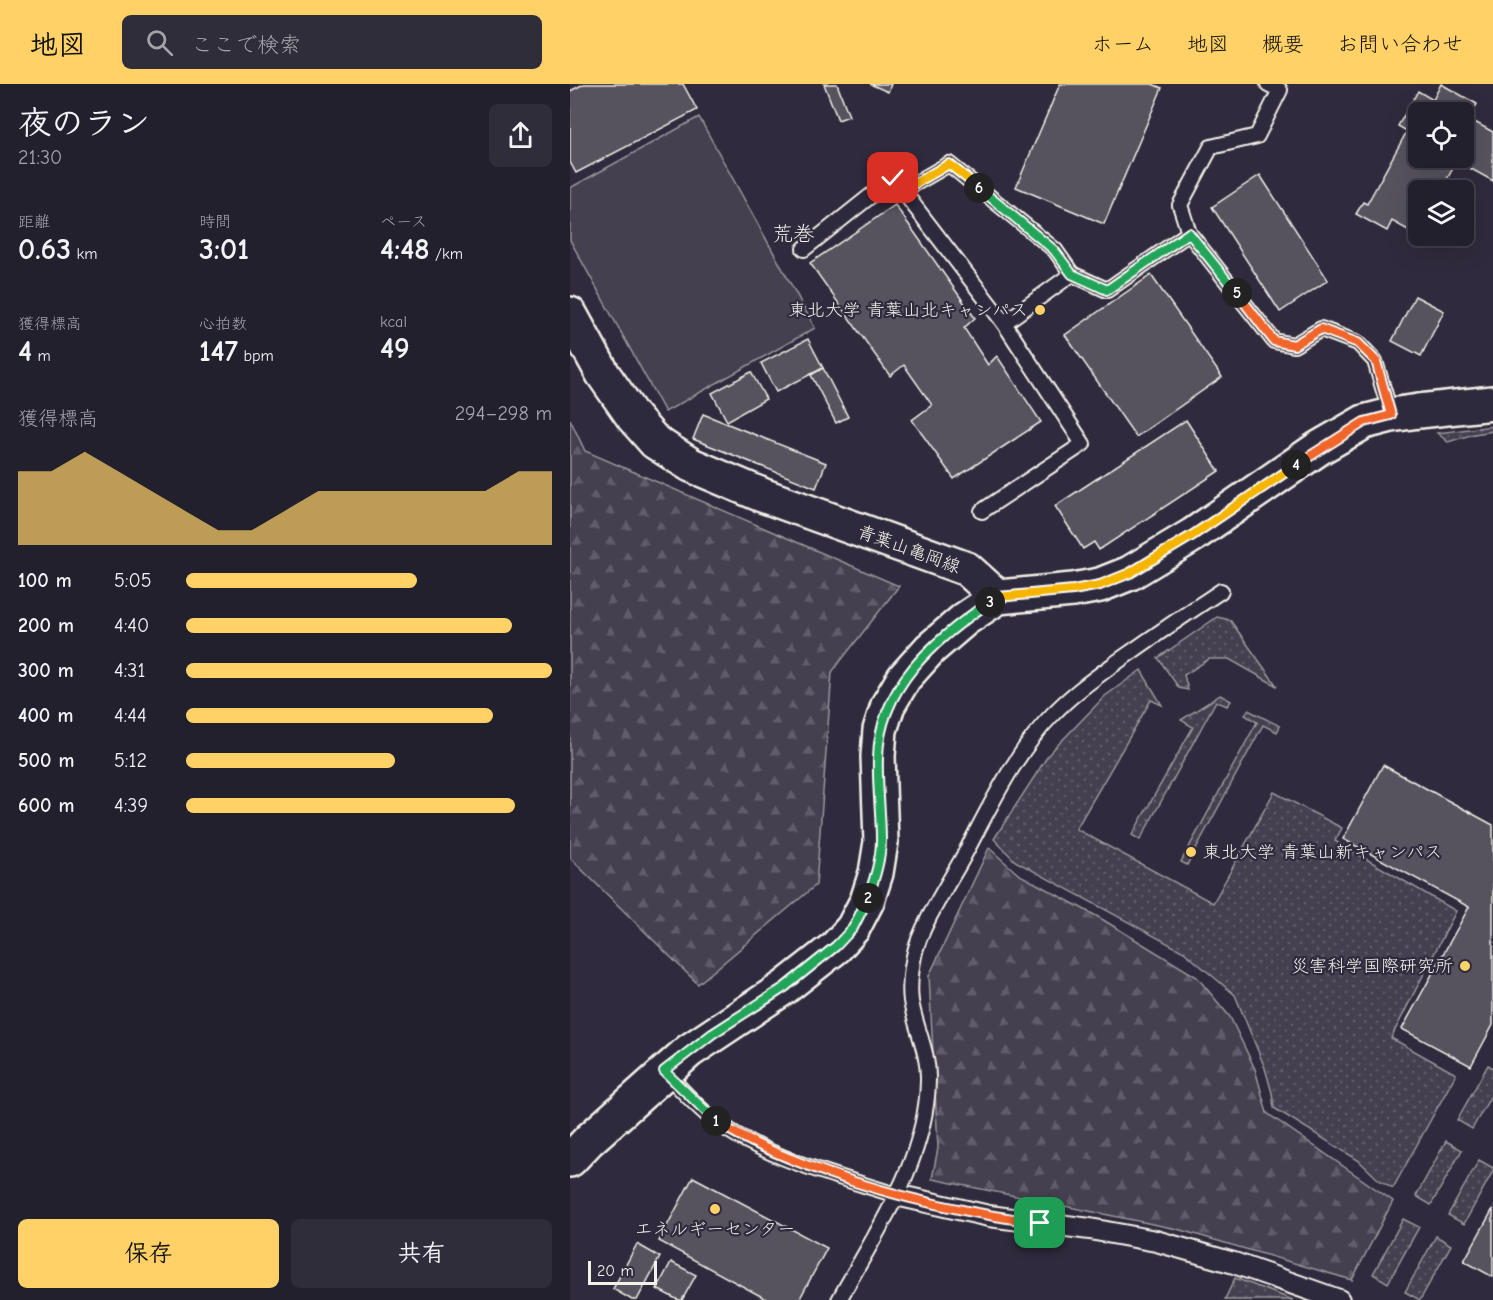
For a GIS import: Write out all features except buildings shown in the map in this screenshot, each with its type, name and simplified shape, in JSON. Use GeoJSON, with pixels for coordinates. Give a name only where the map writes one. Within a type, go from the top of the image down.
{"type":"FeatureCollection","features":[{"type":"Feature","properties":{"kind":"street","name":"青葉山亀岡線"},"geometry":{"type":"LineString","coordinates":[[570,314],[603,374],[633,417],[655,442],[691,465],[762,495],[967,569],[998,597]]}},
{"type":"Feature","properties":{"kind":"street"},"geometry":{"type":"LineString","coordinates":[[570,1160],[664,1071],[697,1045],[785,987],[836,946],[853,928],[867,901],[881,842],[878,756],[880,730],[888,705],[904,678],[930,649],[965,619],[998,597],[1073,590],[1100,585],[1130,573],[1193,535],[1319,448],[1364,422],[1391,415],[1493,403]]}},
{"type":"Feature","properties":{"kind":"street"},"geometry":{"type":"LineString","coordinates":[[896,1195],[989,1216],[1090,1229],[1156,1241],[1234,1263],[1339,1300]]}},
{"type":"Feature","properties":{"kind":"lane"},"geometry":{"type":"LineString","coordinates":[[1268,84],[1280,90],[1257,136],[1211,147],[1180,205],[1189,233],[1274,341],[1294,345],[1321,329],[1358,343],[1376,361],[1391,415]]}},
{"type":"Feature","properties":{"kind":"lane"},"geometry":{"type":"LineString","coordinates":[[902,191],[949,164],[1054,250],[1072,274],[1107,290],[1189,233]]}},
{"type":"Feature","properties":{"kind":"lane"},"geometry":{"type":"LineString","coordinates":[[804,249],[893,178],[1004,323],[1083,444],[982,511]]}},
{"type":"Feature","properties":{"kind":"lane"},"geometry":{"type":"LineString","coordinates":[[1004,323],[1072,274]]}},
{"type":"Feature","properties":{"kind":"lane"},"geometry":{"type":"LineString","coordinates":[[839,1300],[896,1195],[913,1158],[926,1114],[929,1078],[911,1001],[910,978],[922,933],[955,871],[1026,748],[1053,714],[1091,681],[1158,632],[1221,591]]}},
{"type":"Feature","properties":{"kind":"lane"},"geometry":{"type":"LineString","coordinates":[[664,1071],[710,1117],[731,1131],[768,1150],[826,1173],[896,1195]]}},
{"type":"Feature","properties":{"kind":"green space"},"geometry":{"type":"Polygon","coordinates":[[[699,117],[815,328],[665,412],[570,240],[570,188],[699,117]]]}},
{"type":"Feature","properties":{"kind":"green space"},"geometry":{"type":"Polygon","coordinates":[[[570,419],[585,451],[899,586],[832,672],[816,885],[698,984],[570,858],[570,419]]]}},
{"type":"Feature","properties":{"kind":"green space"},"geometry":{"type":"Polygon","coordinates":[[[1493,426],[1493,431],[1448,442],[1437,433],[1493,426]]]}},
{"type":"Feature","properties":{"kind":"green space"},"geometry":{"type":"Polygon","coordinates":[[[1217,617],[1230,620],[1277,686],[1229,659],[1209,659],[1184,675],[1188,690],[1179,688],[1158,658],[1217,617]]]}},
{"type":"Feature","properties":{"kind":"green space"},"geometry":{"type":"Polygon","coordinates":[[[1141,670],[1162,705],[1151,700],[1076,829],[1213,903],[1274,792],[1342,828],[1335,841],[1456,911],[1391,1038],[1456,1074],[1393,1188],[1379,1180],[1358,1160],[1274,1108],[1265,1068],[1235,995],[1184,952],[1015,861],[994,839],[1049,754],[1105,696],[1141,670]]]}},
{"type":"Feature","properties":{"kind":"green space"},"geometry":{"type":"Polygon","coordinates":[[[1220,695],[1231,701],[1227,706],[1216,701],[1140,840],[1132,835],[1193,727],[1181,720],[1220,695]]]}},
{"type":"Feature","properties":{"kind":"green space"},"geometry":{"type":"Polygon","coordinates":[[[1248,710],[1280,726],[1277,732],[1263,725],[1187,865],[1181,862],[1257,722],[1245,715],[1248,710]]]}},
{"type":"Feature","properties":{"kind":"green space"},"geometry":{"type":"Polygon","coordinates":[[[989,848],[1018,874],[1100,918],[1197,977],[1230,1017],[1255,1069],[1267,1113],[1393,1201],[1352,1280],[1177,1229],[932,1179],[938,1148],[929,976],[989,848]]]}},
{"type":"Feature","properties":{"kind":"green space"},"geometry":{"type":"Polygon","coordinates":[[[1488,1065],[1493,1068],[1493,1092],[1472,1129],[1457,1120],[1488,1065]]]}},
{"type":"Feature","properties":{"kind":"green space"},"geometry":{"type":"Polygon","coordinates":[[[1446,1141],[1462,1150],[1431,1205],[1416,1196],[1446,1141]]]}},
{"type":"Feature","properties":{"kind":"green space"},"geometry":{"type":"Polygon","coordinates":[[[1479,1160],[1493,1168],[1493,1171],[1464,1224],[1448,1215],[1479,1160]]]}},
{"type":"Feature","properties":{"kind":"green space"},"geometry":{"type":"Polygon","coordinates":[[[1403,1219],[1419,1227],[1388,1283],[1373,1274],[1403,1219]]]}},
{"type":"Feature","properties":{"kind":"green space"},"geometry":{"type":"Polygon","coordinates":[[[1436,1236],[1451,1245],[1420,1300],[1405,1292],[1436,1236]]]}},
{"type":"Feature","properties":{"kind":"green space"},"geometry":{"type":"Polygon","coordinates":[[[1235,1278],[1293,1300],[1227,1300],[1225,1299],[1235,1278]]]}},
{"type":"Feature","properties":{"kind":"place","name":"東北大学 青葉山北キャンパス"},"geometry":{"type":"Point","coordinates":[1040,310]}},
{"type":"Feature","properties":{"kind":"place","name":"東北大学 青葉山新キャンパス"},"geometry":{"type":"Point","coordinates":[1191,852]}},
{"type":"Feature","properties":{"kind":"place","name":"災害科学国際研究所"},"geometry":{"type":"Point","coordinates":[1465,966]}},
{"type":"Feature","properties":{"kind":"place","name":"エネルギーセンター"},"geometry":{"type":"Point","coordinates":[715,1209]}},
{"type":"Feature","properties":{"kind":"district","name":"荒巻"},"geometry":{"type":"Point","coordinates":[793,234]}},
{"type":"Feature","properties":{"kind":"route"},"geometry":{"type":"LineString","coordinates":[[893,178],[902,191],[949,164],[1054,250],[1072,274],[1107,290],[1189,233],[1274,341],[1294,345],[1321,329],[1358,343],[1376,361],[1391,415],[1364,422],[1319,448],[1193,535],[1130,573],[1100,585],[1073,590],[998,597],[965,619],[930,649],[904,678],[888,705],[880,730],[878,797],[881,842],[876,873],[867,901],[853,928],[836,946],[785,987],[712,1034],[664,1071],[710,1117],[768,1150],[826,1173],[896,1195],[957,1210],[1040,1223]]}}]}
